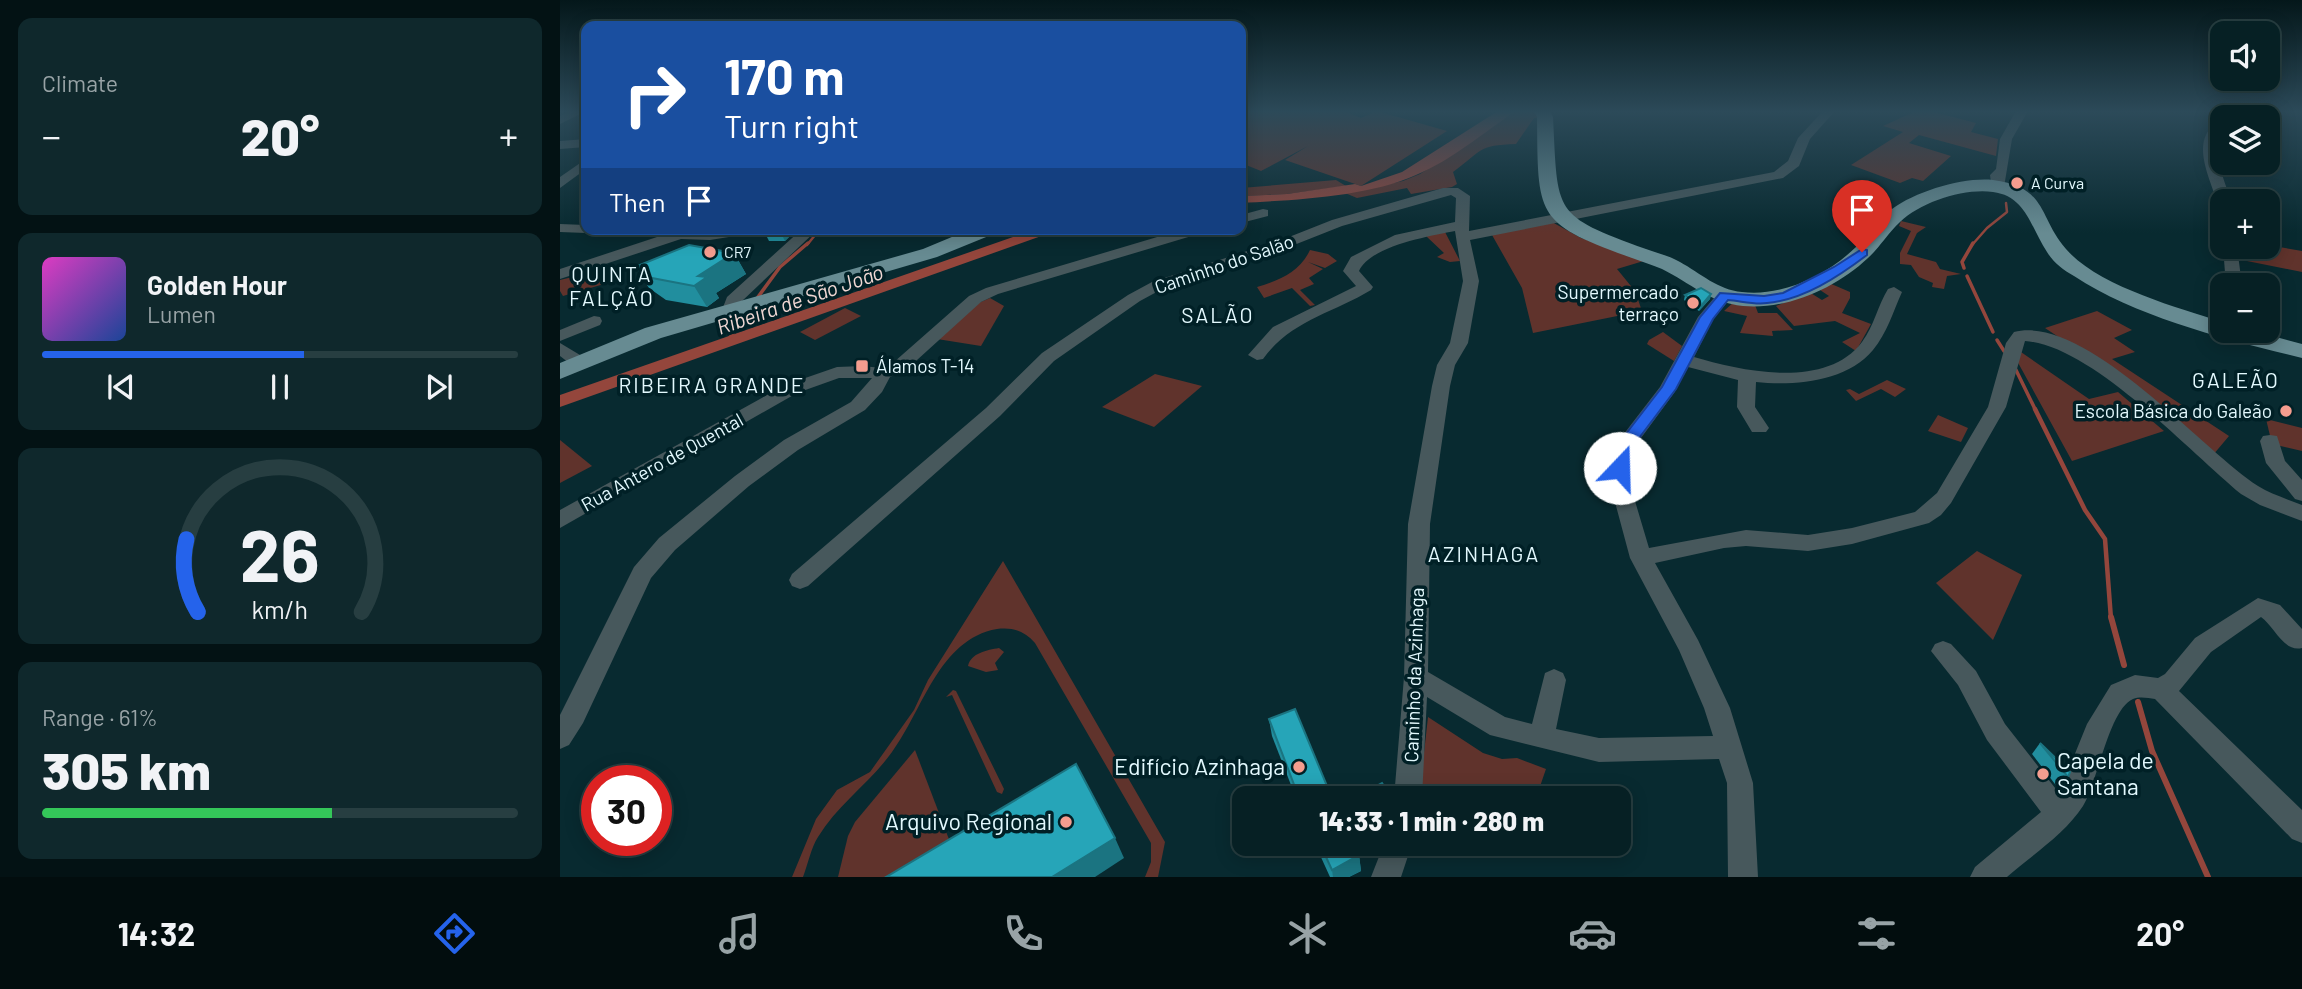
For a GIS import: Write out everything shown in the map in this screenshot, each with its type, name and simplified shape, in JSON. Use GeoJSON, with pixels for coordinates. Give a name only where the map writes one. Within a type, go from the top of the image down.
{"type":"FeatureCollection","features":[{"type":"Feature","properties":{"kind":"main road"},"geometry":{"type":"LineString","coordinates":[[1546,152],[1547,194],[1558,218],[1584,234],[1670,265],[1699,285],[1725,295],[1764,300],[1786,296],[1850,263],[1903,210],[1968,187],[2004,188],[2025,196],[2060,256],[2077,269],[2180,315],[2210,324]]}},
{"type":"Feature","properties":{"kind":"main road"},"geometry":{"type":"LineString","coordinates":[[566,361],[730,310],[930,253],[974,235]]}},
{"type":"Feature","properties":{"kind":"main road"},"geometry":{"type":"LineString","coordinates":[[2274,343],[2302,351]]}},
{"type":"Feature","properties":{"kind":"street"},"geometry":{"type":"LineString","coordinates":[[1257,355],[1269,338],[1282,328],[1352,296],[1364,287],[1351,271],[1356,260],[1401,238],[1558,218],[1778,175],[1794,163],[1798,152]]}},
{"type":"Feature","properties":{"kind":"street"},"geometry":{"type":"LineString","coordinates":[[2004,152],[2002,170],[1997,175],[2004,188]]}},
{"type":"Feature","properties":{"kind":"street"},"geometry":{"type":"LineString","coordinates":[[560,184],[581,167]]}},
{"type":"Feature","properties":{"kind":"street","name":"Caminho do Salão"},"geometry":{"type":"LineString","coordinates":[[800,580],[993,412],[1048,357],[1134,298],[1158,285],[1289,242],[1337,223],[1443,192],[1453,191],[1463,196],[1461,231]]}},
{"type":"Feature","properties":{"kind":"street"},"geometry":{"type":"LineString","coordinates":[[1246,218],[1263,213]]}},
{"type":"Feature","properties":{"kind":"street"},"geometry":{"type":"LineString","coordinates":[[560,228],[581,229]]}},
{"type":"Feature","properties":{"kind":"street","name":"Caminho da Azinhaga"},"geometry":{"type":"LineString","coordinates":[[1409,786],[1416,677],[1419,524],[1423,491],[1441,386],[1447,365],[1459,343],[1471,281],[1461,231]]}},
{"type":"Feature","properties":{"kind":"street"},"geometry":{"type":"LineString","coordinates":[[608,235],[605,242],[654,246]]}},
{"type":"Feature","properties":{"kind":"street"},"geometry":{"type":"LineString","coordinates":[[560,274],[654,246],[677,235]]}},
{"type":"Feature","properties":{"kind":"street"},"geometry":{"type":"LineString","coordinates":[[698,235],[723,235]]}},
{"type":"Feature","properties":{"kind":"street"},"geometry":{"type":"LineString","coordinates":[[730,310],[733,300],[804,235]]}},
{"type":"Feature","properties":{"kind":"street"},"geometry":{"type":"LineString","coordinates":[[560,737],[574,715],[642,573],[667,544],[742,481],[791,445],[858,405],[876,388],[883,374],[900,366],[983,295],[1180,235]]}},
{"type":"Feature","properties":{"kind":"street"},"geometry":{"type":"LineString","coordinates":[[1684,360],[1746,377],[1778,380],[1801,378],[1848,361],[1868,346],[1894,292]]}},
{"type":"Feature","properties":{"kind":"street"},"geometry":{"type":"LineString","coordinates":[[1725,295],[1706,317],[1668,389],[1623,448],[1622,492],[1641,558],[1690,647],[1717,708],[1740,783],[1743,877]]}},
{"type":"Feature","properties":{"kind":"street"},"geometry":{"type":"LineString","coordinates":[[560,336],[594,321]]}},
{"type":"Feature","properties":{"kind":"street"},"geometry":{"type":"LineString","coordinates":[[1641,558],[1724,540],[1746,538],[1808,543],[1852,536],[1922,517],[1934,510],[1944,498],[1997,407],[2015,344],[2020,336],[2029,334],[2064,345],[2103,369],[2250,490],[2302,513]]}},
{"type":"Feature","properties":{"kind":"street","name":"Rua Antero de Quental"},"geometry":{"type":"LineString","coordinates":[[560,520],[792,389],[838,373],[863,371],[883,374]]}},
{"type":"Feature","properties":{"kind":"street"},"geometry":{"type":"LineString","coordinates":[[1746,377],[1746,407],[1759,428]]}},
{"type":"Feature","properties":{"kind":"street"},"geometry":{"type":"LineString","coordinates":[[2270,441],[2276,463],[2302,494]]}},
{"type":"Feature","properties":{"kind":"street"},"geometry":{"type":"LineString","coordinates":[[1985,877],[2059,814],[2074,796],[2096,732],[2120,692],[2135,686],[2161,689],[2175,681],[2203,645],[2258,607],[2272,612],[2297,640]]}},
{"type":"Feature","properties":{"kind":"street"},"geometry":{"type":"LineString","coordinates":[[1943,651],[1968,678],[1996,732],[2059,814]]}},
{"type":"Feature","properties":{"kind":"street"},"geometry":{"type":"LineString","coordinates":[[1416,677],[1499,727],[1599,750],[1729,747]]}},
{"type":"Feature","properties":{"kind":"street"},"geometry":{"type":"LineString","coordinates":[[1542,736],[1554,680]]}},
{"type":"Feature","properties":{"kind":"street"},"geometry":{"type":"LineString","coordinates":[[2161,689],[2302,829]]}},
{"type":"Feature","properties":{"kind":"street"},"geometry":{"type":"LineString","coordinates":[[1386,877],[1394,856]]}},
{"type":"Feature","properties":{"kind":"shaded area"},"geometry":{"type":"Polygon","coordinates":[[[1246,152],[1297,152],[1261,171],[1246,165],[1246,152]]]}},
{"type":"Feature","properties":{"kind":"shaded area"},"geometry":{"type":"Polygon","coordinates":[[[1298,152],[1414,152],[1361,186],[1285,160],[1298,152]]]}},
{"type":"Feature","properties":{"kind":"shaded area"},"geometry":{"type":"Polygon","coordinates":[[[1434,152],[1457,152],[1416,175],[1376,188],[1330,196],[1246,203],[1246,196],[1287,194],[1355,184],[1361,186],[1402,172],[1434,152]]]}},
{"type":"Feature","properties":{"kind":"shaded area"},"geometry":{"type":"Polygon","coordinates":[[[1454,152],[1479,152],[1453,172],[1457,184],[1452,187],[1411,194],[1407,188],[1357,198],[1345,193],[1403,181],[1420,174],[1454,152]]]}},
{"type":"Feature","properties":{"kind":"shaded area"},"geometry":{"type":"Polygon","coordinates":[[[1872,152],[1938,152],[1951,156],[1923,181],[1912,178],[1900,183],[1851,165],[1872,152]]]}},
{"type":"Feature","properties":{"kind":"shaded area"},"geometry":{"type":"Polygon","coordinates":[[[1981,152],[1996,152],[1996,156],[1981,152]]]}},
{"type":"Feature","properties":{"kind":"shaded area"},"geometry":{"type":"Polygon","coordinates":[[[1336,180],[1346,186],[1287,194],[1246,196],[1246,188],[1336,180]]]}},
{"type":"Feature","properties":{"kind":"shaded area"},"geometry":{"type":"Polygon","coordinates":[[[1901,221],[1926,227],[1917,233],[1907,254],[1936,262],[1940,269],[1961,274],[1947,276],[1944,289],[1932,287],[1933,283],[1919,277],[1911,265],[1900,264],[1900,253],[1911,231],[1899,226],[1901,221]]]}},
{"type":"Feature","properties":{"kind":"shaded area"},"geometry":{"type":"Polygon","coordinates":[[[1552,222],[1581,238],[1647,260],[1617,269],[1635,291],[1642,311],[1533,333],[1522,288],[1492,235],[1552,222]]]}},
{"type":"Feature","properties":{"kind":"shaded area"},"geometry":{"type":"Polygon","coordinates":[[[1445,232],[1460,261],[1450,262],[1437,257],[1444,253],[1426,236],[1445,232]]]}},
{"type":"Feature","properties":{"kind":"shaded area"},"geometry":{"type":"Polygon","coordinates":[[[1019,235],[1044,235],[560,407],[560,395],[1019,235]]]}},
{"type":"Feature","properties":{"kind":"shaded area"},"geometry":{"type":"Polygon","coordinates":[[[2280,247],[2302,251],[2302,272],[2237,259],[2280,259],[2280,247]]]}},
{"type":"Feature","properties":{"kind":"shaded area"},"geometry":{"type":"Polygon","coordinates":[[[1310,250],[1328,254],[1337,261],[1325,268],[1308,262],[1323,269],[1309,278],[1314,284],[1300,290],[1315,305],[1310,306],[1292,288],[1264,298],[1257,287],[1294,270],[1310,250]]]}},
{"type":"Feature","properties":{"kind":"shaded area"},"geometry":{"type":"Polygon","coordinates":[[[593,272],[604,284],[563,296],[560,280],[593,272]]]}},
{"type":"Feature","properties":{"kind":"shaded area"},"geometry":{"type":"Polygon","coordinates":[[[1829,283],[1850,292],[1850,298],[1842,313],[1871,324],[1856,351],[1842,342],[1860,333],[1835,321],[1794,326],[1776,306],[1809,292],[1822,300],[1829,296],[1817,288],[1829,283]]]}},
{"type":"Feature","properties":{"kind":"shaded area"},"geometry":{"type":"Polygon","coordinates":[[[990,298],[1004,306],[981,346],[937,339],[969,307],[990,298]]]}},
{"type":"Feature","properties":{"kind":"shaded area"},"geometry":{"type":"Polygon","coordinates":[[[1736,300],[1755,305],[1758,313],[1777,313],[1793,330],[1772,331],[1773,336],[1740,333],[1747,316],[1724,311],[1736,300]]]}},
{"type":"Feature","properties":{"kind":"shaded area"},"geometry":{"type":"Polygon","coordinates":[[[845,308],[861,316],[815,340],[800,332],[845,308]]]}},
{"type":"Feature","properties":{"kind":"shaded area"},"geometry":{"type":"Polygon","coordinates":[[[2097,311],[2132,330],[2114,338],[2135,352],[2112,359],[2229,436],[2213,455],[2096,362],[2045,328],[2097,311]]]}},
{"type":"Feature","properties":{"kind":"shaded area"},"geometry":{"type":"Polygon","coordinates":[[[1663,332],[1682,346],[1674,361],[1647,344],[1663,332]]]}},
{"type":"Feature","properties":{"kind":"shaded area"},"geometry":{"type":"Polygon","coordinates":[[[2018,350],[2089,399],[2118,392],[2164,431],[2072,461],[2016,359],[2018,350]]]}},
{"type":"Feature","properties":{"kind":"shaded area"},"geometry":{"type":"Polygon","coordinates":[[[1155,374],[1202,386],[1154,427],[1102,407],[1155,374]]]}},
{"type":"Feature","properties":{"kind":"shaded area"},"geometry":{"type":"Polygon","coordinates":[[[1887,380],[1906,389],[1895,397],[1881,389],[1856,401],[1846,390],[1850,389],[1859,394],[1887,380]]]}},
{"type":"Feature","properties":{"kind":"shaded area"},"geometry":{"type":"Polygon","coordinates":[[[1938,415],[1968,428],[1961,442],[1928,431],[1938,415]]]}},
{"type":"Feature","properties":{"kind":"shaded area"},"geometry":{"type":"Polygon","coordinates":[[[2266,419],[2302,428],[2302,451],[2272,444],[2266,419]]]}},
{"type":"Feature","properties":{"kind":"shaded area"},"geometry":{"type":"Polygon","coordinates":[[[560,440],[592,466],[560,483],[560,440]]]}},
{"type":"Feature","properties":{"kind":"shaded area"},"geometry":{"type":"Polygon","coordinates":[[[1977,551],[2022,575],[1993,640],[1936,583],[1977,551]]]}},
{"type":"Feature","properties":{"kind":"shaded area"},"geometry":{"type":"Polygon","coordinates":[[[1003,561],[1165,842],[1158,877],[1145,877],[1151,862],[1151,843],[1035,643],[1027,635],[1013,629],[997,629],[977,635],[946,661],[892,752],[835,814],[818,837],[803,877],[792,877],[816,819],[837,790],[870,772],[914,710],[928,680],[1003,561]]]}},
{"type":"Feature","properties":{"kind":"shaded area"},"geometry":{"type":"Polygon","coordinates":[[[999,648],[1004,652],[995,663],[998,670],[986,672],[968,666],[976,655],[999,648]]]}},
{"type":"Feature","properties":{"kind":"shaded area"},"geometry":{"type":"Polygon","coordinates":[[[953,690],[956,691],[1004,789],[1002,794],[997,792],[952,695],[946,697],[953,690]]]}},
{"type":"Feature","properties":{"kind":"shaded area"},"geometry":{"type":"Polygon","coordinates":[[[1428,717],[1483,753],[1502,759],[1517,758],[1546,769],[1540,786],[1420,786],[1428,717]]]}},
{"type":"Feature","properties":{"kind":"shaded area"},"geometry":{"type":"Polygon","coordinates":[[[915,750],[950,842],[893,877],[838,877],[848,836],[855,822],[915,750]]]}},
{"type":"Feature","properties":{"kind":"building"},"geometry":{"type":"Polygon","coordinates":[[[689,245],[734,253],[698,276],[707,277],[694,286],[652,278],[635,267],[689,245]]]}},
{"type":"Feature","properties":{"kind":"building"},"geometry":{"type":"Polygon","coordinates":[[[1701,288],[1711,294],[1701,306],[1685,295],[1701,288]]]}},
{"type":"Feature","properties":{"kind":"building","name":"Edifício Azinhaga"},"geometry":{"type":"Polygon","coordinates":[[[1295,709],[1327,786],[1294,786],[1269,719],[1295,709]]]}},
{"type":"Feature","properties":{"kind":"building"},"geometry":{"type":"Polygon","coordinates":[[[2040,743],[2070,772],[2068,777],[2040,743]]]}},
{"type":"Feature","properties":{"kind":"building"},"geometry":{"type":"Polygon","coordinates":[[[1076,764],[1115,838],[1052,877],[886,877],[1076,764]]]}},
{"type":"Feature","properties":{"kind":"building"},"geometry":{"type":"Polygon","coordinates":[[[1326,856],[1357,856],[1332,870],[1326,856]]]}},
{"type":"Feature","properties":{"kind":"waterway"},"geometry":{"type":"LineString","coordinates":[[1972,245],[2007,212],[2006,203]]}},
{"type":"Feature","properties":{"kind":"waterway"},"geometry":{"type":"LineString","coordinates":[[807,245],[815,235]]}},
{"type":"Feature","properties":{"kind":"waterway","name":"Ribeira de São João"},"geometry":{"type":"LineString","coordinates":[[758,297],[780,267],[808,243]]}},
{"type":"Feature","properties":{"kind":"waterway"},"geometry":{"type":"LineString","coordinates":[[1964,268],[1962,262],[1973,243]]}},
{"type":"Feature","properties":{"kind":"waterway"},"geometry":{"type":"LineString","coordinates":[[1967,276],[1993,332]]}},
{"type":"Feature","properties":{"kind":"waterway","name":"Ribeira de São João"},"geometry":{"type":"LineString","coordinates":[[730,337],[749,310]]}},
{"type":"Feature","properties":{"kind":"waterway"},"geometry":{"type":"LineString","coordinates":[[1997,340],[2004,351]]}},
{"type":"Feature","properties":{"kind":"waterway"},"geometry":{"type":"LineString","coordinates":[[2015,368],[2036,411]]}},
{"type":"Feature","properties":{"kind":"waterway"},"geometry":{"type":"LineString","coordinates":[[2035,409],[2085,510],[2105,539],[2111,619]]}},
{"type":"Feature","properties":{"kind":"waterway"},"geometry":{"type":"LineString","coordinates":[[2111,617],[2124,665]]}},
{"type":"Feature","properties":{"kind":"waterway"},"geometry":{"type":"LineString","coordinates":[[2138,702],[2152,751],[2208,877]]}},
{"type":"Feature","properties":{"kind":"place","name":"A Curva"},"geometry":{"type":"Point","coordinates":[2017,183]}},
{"type":"Feature","properties":{"kind":"place","name":"CR7"},"geometry":{"type":"Point","coordinates":[710,252]}},
{"type":"Feature","properties":{"kind":"place","name":"Supermercado terraço"},"geometry":{"type":"Point","coordinates":[1693,303]}},
{"type":"Feature","properties":{"kind":"place","name":"Álamos T-14"},"geometry":{"type":"Point","coordinates":[862,366]}},
{"type":"Feature","properties":{"kind":"place","name":"Escola Básica do Galeão"},"geometry":{"type":"Point","coordinates":[2286,411]}},
{"type":"Feature","properties":{"kind":"place","name":"Edifício Azinhaga"},"geometry":{"type":"Point","coordinates":[1299,767]}},
{"type":"Feature","properties":{"kind":"place","name":"Capela de Santana"},"geometry":{"type":"Point","coordinates":[2043,774]}},
{"type":"Feature","properties":{"kind":"place","name":"Arquivo Regional"},"geometry":{"type":"Point","coordinates":[1066,822]}},
{"type":"Feature","properties":{"kind":"district","name":"QUINTA FALÇÃO"},"geometry":{"type":"Point","coordinates":[612,287]}},
{"type":"Feature","properties":{"kind":"district","name":"SALÃO"},"geometry":{"type":"Point","coordinates":[1218,316]}},
{"type":"Feature","properties":{"kind":"district","name":"GALEÃO"},"geometry":{"type":"Point","coordinates":[2236,381]}},
{"type":"Feature","properties":{"kind":"district","name":"RIBEIRA GRANDE"},"geometry":{"type":"Point","coordinates":[712,386]}},
{"type":"Feature","properties":{"kind":"district","name":"AZINHAGA"},"geometry":{"type":"Point","coordinates":[1484,555]}},
{"type":"Feature","properties":{"kind":"route"},"geometry":{"type":"LineString","coordinates":[[1620,468],[1623,448],[1668,389],[1706,317],[1725,295],[1764,300],[1786,296],[1839,270],[1862,252]]}}]}
